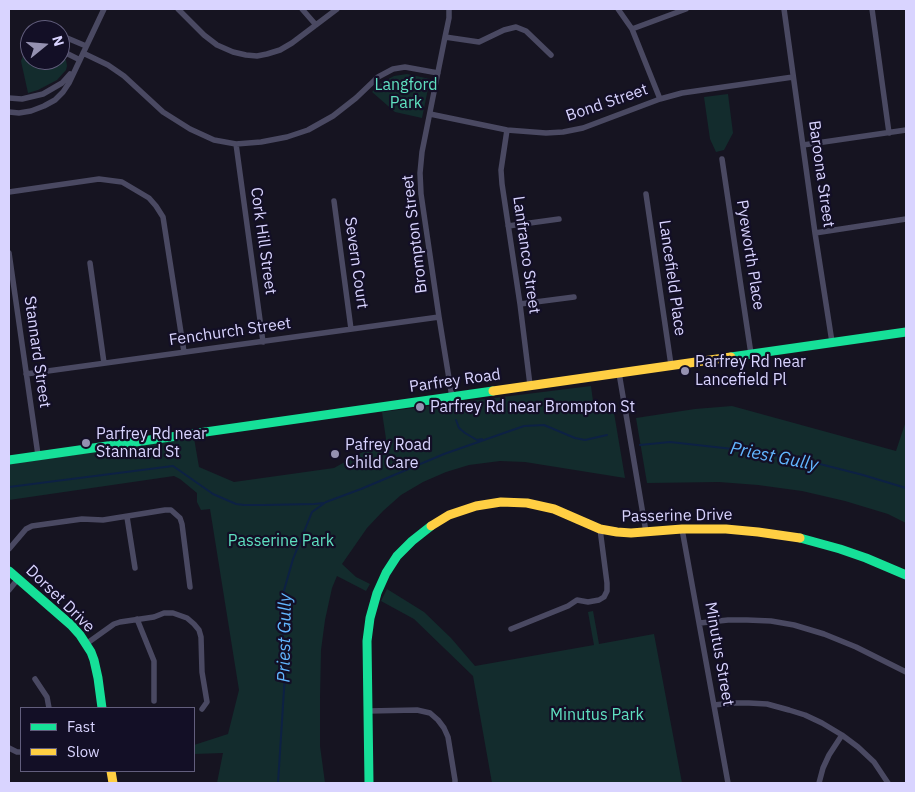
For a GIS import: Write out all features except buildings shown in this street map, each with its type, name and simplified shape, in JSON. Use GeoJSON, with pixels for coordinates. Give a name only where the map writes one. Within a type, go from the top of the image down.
{"type":"FeatureCollection","features":[{"type":"Feature","properties":{"kind":"street"},"geometry":{"type":"LineString","coordinates":[[9,112],[31,111],[55,100],[63,92],[104,9]]}},
{"type":"Feature","properties":{"kind":"street"},"geometry":{"type":"LineString","coordinates":[[178,9],[217,45],[246,55],[267,54],[280,50],[337,9]]}},
{"type":"Feature","properties":{"kind":"street"},"geometry":{"type":"LineString","coordinates":[[302,9],[316,25]]}},
{"type":"Feature","properties":{"kind":"street","name":"Brompton Street"},"geometry":{"type":"LineString","coordinates":[[449,9],[449,18],[422,152],[420,173],[439,317],[452,397]]}},
{"type":"Feature","properties":{"kind":"street"},"geometry":{"type":"LineString","coordinates":[[618,9],[632,29],[660,99]]}},
{"type":"Feature","properties":{"kind":"street"},"geometry":{"type":"LineString","coordinates":[[632,29],[686,9]]}},
{"type":"Feature","properties":{"kind":"street","name":"Baroona Street"},"geometry":{"type":"LineString","coordinates":[[784,9],[832,342]]}},
{"type":"Feature","properties":{"kind":"street"},"geometry":{"type":"LineString","coordinates":[[872,9],[890,133]]}},
{"type":"Feature","properties":{"kind":"street"},"geometry":{"type":"LineString","coordinates":[[445,37],[479,42],[504,30],[516,27],[526,31],[551,55]]}},
{"type":"Feature","properties":{"kind":"street"},"geometry":{"type":"LineString","coordinates":[[70,39],[86,46]]}},
{"type":"Feature","properties":{"kind":"street"},"geometry":{"type":"LineString","coordinates":[[83,52],[124,76],[163,112],[190,129],[214,140],[236,144],[287,137],[308,130],[333,116],[356,98],[378,76],[393,69],[405,67],[438,73]]}},
{"type":"Feature","properties":{"kind":"street"},"geometry":{"type":"LineString","coordinates":[[70,55],[80,60]]}},
{"type":"Feature","properties":{"kind":"street"},"geometry":{"type":"LineString","coordinates":[[9,98],[22,99],[43,94],[62,83],[75,69]]}},
{"type":"Feature","properties":{"kind":"street","name":"Bond Street"},"geometry":{"type":"LineString","coordinates":[[430,114],[508,130],[546,133],[563,132],[582,128],[660,99],[697,91],[793,77]]}},
{"type":"Feature","properties":{"kind":"street","name":"Lanfranco Street"},"geometry":{"type":"LineString","coordinates":[[508,130],[501,170],[530,385]]}},
{"type":"Feature","properties":{"kind":"street"},"geometry":{"type":"LineString","coordinates":[[803,145],[906,130]]}},
{"type":"Feature","properties":{"kind":"street","name":"Cork Hill Street"},"geometry":{"type":"LineString","coordinates":[[236,144],[263,342]]}},
{"type":"Feature","properties":{"kind":"street","name":"Pyeworth Place"},"geometry":{"type":"LineString","coordinates":[[722,159],[751,354]]}},
{"type":"Feature","properties":{"kind":"street"},"geometry":{"type":"LineString","coordinates":[[9,192],[99,179],[122,182],[148,198],[163,217],[184,352]]}},
{"type":"Feature","properties":{"kind":"street","name":"Lancefield Place"},"geometry":{"type":"LineString","coordinates":[[646,194],[671,365]]}},
{"type":"Feature","properties":{"kind":"street","name":"Severn Court"},"geometry":{"type":"LineString","coordinates":[[334,201],[351,329]]}},
{"type":"Feature","properties":{"kind":"street"},"geometry":{"type":"LineString","coordinates":[[508,226],[559,219]]}},
{"type":"Feature","properties":{"kind":"street"},"geometry":{"type":"LineString","coordinates":[[815,233],[906,219]]}},
{"type":"Feature","properties":{"kind":"street","name":"Stannard Street"},"geometry":{"type":"LineString","coordinates":[[9,253],[38,455]]}},
{"type":"Feature","properties":{"kind":"street"},"geometry":{"type":"LineString","coordinates":[[90,263],[104,363]]}},
{"type":"Feature","properties":{"kind":"street"},"geometry":{"type":"LineString","coordinates":[[520,304],[574,297]]}},
{"type":"Feature","properties":{"kind":"street","name":"Fenchurch Street"},"geometry":{"type":"LineString","coordinates":[[26,374],[439,317]]}},
{"type":"Feature","properties":{"kind":"street","name":"Parfrey Road"},"geometry":{"type":"LineString","coordinates":[[9,460],[906,332]]}},
{"type":"Feature","properties":{"kind":"street"},"geometry":{"type":"LineString","coordinates":[[619,373],[646,532]]}},
{"type":"Feature","properties":{"kind":"street","name":"Passerine Drive"},"geometry":{"type":"LineString","coordinates":[[369,783],[367,642],[376,593],[397,556],[429,527],[449,515],[476,506],[501,502],[527,503],[554,509],[600,528],[617,532],[682,529],[726,529],[758,532],[805,539],[866,558],[906,575]]}},
{"type":"Feature","properties":{"kind":"street"},"geometry":{"type":"LineString","coordinates":[[9,548],[32,526],[82,519],[103,520],[171,510],[180,518],[182,524],[190,587]]}},
{"type":"Feature","properties":{"kind":"street"},"geometry":{"type":"LineString","coordinates":[[127,517],[135,568]]}},
{"type":"Feature","properties":{"kind":"street"},"geometry":{"type":"LineString","coordinates":[[511,629],[568,606],[577,600],[588,602],[604,597],[607,591],[607,583],[600,528]]}},
{"type":"Feature","properties":{"kind":"street","name":"Minutus Street"},"geometry":{"type":"LineString","coordinates":[[682,529],[728,783]]}},
{"type":"Feature","properties":{"kind":"street","name":"Dorset Drive"},"geometry":{"type":"LineString","coordinates":[[9,571],[80,635],[94,660],[102,707]]}},
{"type":"Feature","properties":{"kind":"street"},"geometry":{"type":"LineString","coordinates":[[9,590],[18,579]]}},
{"type":"Feature","properties":{"kind":"street"},"geometry":{"type":"LineString","coordinates":[[86,644],[114,624],[120,622],[154,617],[164,613],[173,613],[187,618],[199,630],[201,636],[202,672],[207,702],[202,709]]}},
{"type":"Feature","properties":{"kind":"street"},"geometry":{"type":"LineString","coordinates":[[138,619],[154,661],[154,700]]}},
{"type":"Feature","properties":{"kind":"street"},"geometry":{"type":"LineString","coordinates":[[700,624],[728,620],[747,620],[771,621],[794,625],[824,634],[856,647],[906,672]]}},
{"type":"Feature","properties":{"kind":"street"},"geometry":{"type":"LineString","coordinates":[[35,679],[47,696],[48,707]]}},
{"type":"Feature","properties":{"kind":"street"},"geometry":{"type":"LineString","coordinates":[[714,705],[767,704],[805,715],[822,723],[858,746],[874,762],[888,783]]}},
{"type":"Feature","properties":{"kind":"street"},"geometry":{"type":"LineString","coordinates":[[368,711],[418,710],[430,714],[438,720],[448,737],[455,783]]}},
{"type":"Feature","properties":{"kind":"street"},"geometry":{"type":"LineString","coordinates":[[819,783],[822,768],[828,754],[842,735]]}},
{"type":"Feature","properties":{"kind":"green space"},"geometry":{"type":"Polygon","coordinates":[[[23,70],[66,70],[57,80],[28,93],[23,70]]]}},
{"type":"Feature","properties":{"kind":"green space","name":"Langford Park"},"geometry":{"type":"Polygon","coordinates":[[[407,74],[430,79],[422,118],[395,112],[372,92],[381,83],[394,76],[407,74]]]}},
{"type":"Feature","properties":{"kind":"green space"},"geometry":{"type":"Polygon","coordinates":[[[728,94],[733,133],[724,150],[716,152],[710,139],[704,97],[728,94]]]}},
{"type":"Feature","properties":{"kind":"green space","name":"Passerine Park"},"geometry":{"type":"Polygon","coordinates":[[[591,386],[594,409],[613,407],[625,478],[525,462],[500,461],[469,465],[446,472],[423,482],[401,495],[367,528],[342,564],[356,577],[370,584],[366,591],[337,576],[332,588],[321,650],[320,746],[325,783],[217,783],[223,753],[195,754],[195,745],[228,734],[239,690],[210,509],[201,510],[197,502],[197,493],[174,476],[9,500],[9,464],[194,438],[199,467],[234,482],[334,468],[386,439],[382,412],[591,386]]]}},
{"type":"Feature","properties":{"kind":"green space"},"geometry":{"type":"Polygon","coordinates":[[[732,406],[896,451],[906,421],[906,523],[888,514],[802,491],[719,482],[647,483],[636,418],[695,409],[732,406]]]}},
{"type":"Feature","properties":{"kind":"green space","name":"Minutus Park"},"geometry":{"type":"Polygon","coordinates":[[[387,589],[424,612],[451,638],[475,666],[594,645],[588,612],[593,611],[599,644],[654,634],[682,783],[492,783],[473,676],[414,619],[381,601],[387,589]]]}},
{"type":"Feature","properties":{"kind":"waterway"},"geometry":{"type":"LineString","coordinates":[[456,420],[459,428],[465,433],[477,440],[482,439]]}},
{"type":"Feature","properties":{"kind":"waterway","name":"Priest Gully"},"geometry":{"type":"LineString","coordinates":[[278,783],[285,674],[281,608],[293,559],[312,512],[326,502],[444,454],[524,426],[544,425],[575,438],[585,440],[607,435]]}},
{"type":"Feature","properties":{"kind":"waterway","name":"Priest Gully"},"geometry":{"type":"LineString","coordinates":[[640,445],[670,442],[751,451],[816,463],[906,488]]}},
{"type":"Feature","properties":{"kind":"waterway"},"geometry":{"type":"LineString","coordinates":[[9,487],[173,466],[213,494],[236,504],[324,503]]}},
{"type":"Feature","properties":{"kind":"traffic: fast"},"geometry":{"type":"LineString","coordinates":[[731,357],[906,332]]}},
{"type":"Feature","properties":{"kind":"traffic: fast"},"geometry":{"type":"LineString","coordinates":[[9,460],[493,391]]}},
{"type":"Feature","properties":{"kind":"traffic: fast"},"geometry":{"type":"LineString","coordinates":[[369,783],[367,641],[370,618],[377,593],[386,573],[397,556],[431,526]]}},
{"type":"Feature","properties":{"kind":"traffic: fast"},"geometry":{"type":"LineString","coordinates":[[800,538],[866,558],[906,575]]}},
{"type":"Feature","properties":{"kind":"traffic: fast"},"geometry":{"type":"LineString","coordinates":[[9,571],[80,635],[94,660],[102,707]]}},
{"type":"Feature","properties":{"kind":"traffic: slow"},"geometry":{"type":"LineString","coordinates":[[493,391],[731,357]]}},
{"type":"Feature","properties":{"kind":"traffic: slow"},"geometry":{"type":"LineString","coordinates":[[431,526],[449,515],[476,506],[501,502],[527,503],[554,509],[600,529],[617,532],[726,529],[800,538]]}},
{"type":"Feature","properties":{"kind":"traffic: slow"},"geometry":{"type":"LineString","coordinates":[[111,772],[113,783]]}},
{"type":"Feature","properties":{"kind":"place","name":"Parfrey Rd near Lancefield Pl"},"geometry":{"type":"Point","coordinates":[685,371]}},
{"type":"Feature","properties":{"kind":"place","name":"Parfrey Rd near Brompton St"},"geometry":{"type":"Point","coordinates":[420,407]}},
{"type":"Feature","properties":{"kind":"place","name":"Parfrey Rd near Stannard St"},"geometry":{"type":"Point","coordinates":[86,443]}},
{"type":"Feature","properties":{"kind":"place","name":"Pafrey Road Child Care"},"geometry":{"type":"Point","coordinates":[335,454]}}]}
